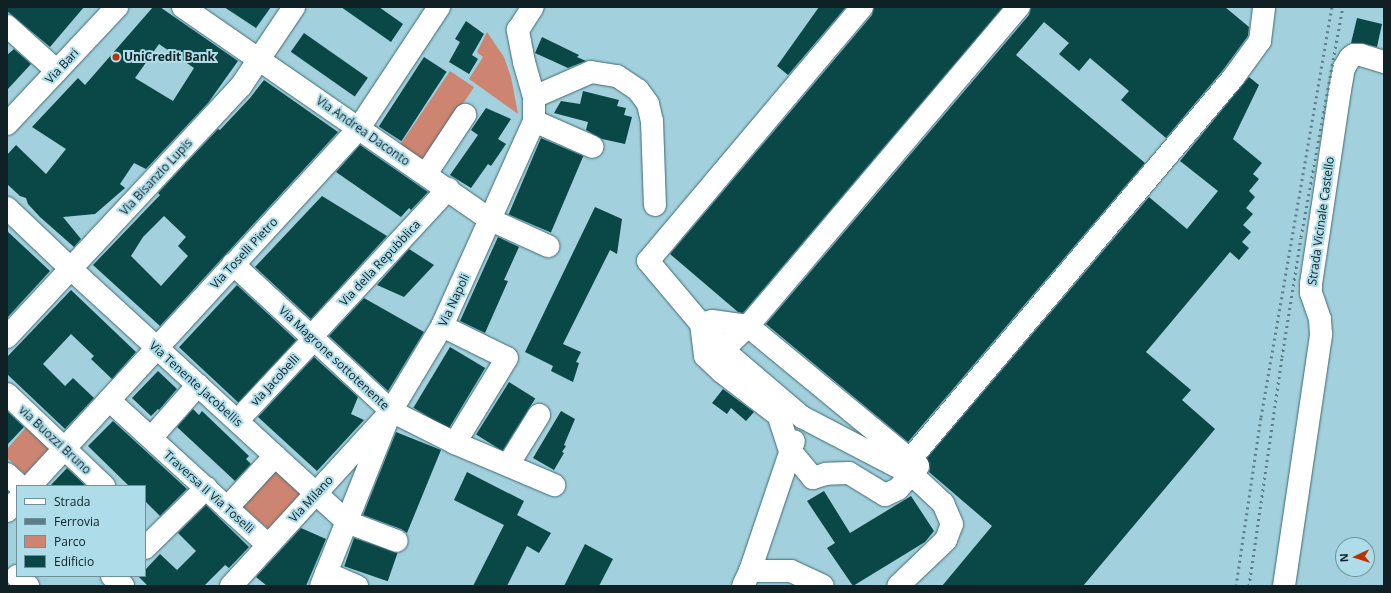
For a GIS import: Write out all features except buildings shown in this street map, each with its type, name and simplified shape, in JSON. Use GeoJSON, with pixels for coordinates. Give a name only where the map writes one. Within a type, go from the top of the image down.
{"type":"FeatureCollection","features":[{"type":"Feature","properties":{"kind":"street","name":"Via Bari"},"geometry":{"type":"LineString","coordinates":[[7,124],[117,7]]}},
{"type":"Feature","properties":{"kind":"street","name":"Via Andrea Daconto"},"geometry":{"type":"LineString","coordinates":[[183,7],[491,220],[548,246]]}},
{"type":"Feature","properties":{"kind":"street","name":"Via Bisanzio Lupis"},"geometry":{"type":"LineString","coordinates":[[7,337],[241,86],[294,7]]}},
{"type":"Feature","properties":{"kind":"street","name":"Via Toselli Pietro"},"geometry":{"type":"LineString","coordinates":[[31,485],[359,128],[439,7]]}},
{"type":"Feature","properties":{"kind":"street","name":"Via Napoli"},"geometry":{"type":"LineString","coordinates":[[324,580],[391,412],[442,326],[491,220],[534,121],[534,97],[524,62],[518,30],[533,7]]}},
{"type":"Feature","properties":{"kind":"street"},"geometry":{"type":"LineString","coordinates":[[862,7],[648,261],[723,350],[802,417],[908,468]]}},
{"type":"Feature","properties":{"kind":"street"},"geometry":{"type":"LineString","coordinates":[[723,350],[748,326],[1019,7]]}},
{"type":"Feature","properties":{"kind":"street"},"geometry":{"type":"LineString","coordinates":[[701,324],[705,356],[722,372],[778,415],[790,451],[813,478],[826,474],[849,473],[885,495],[898,489],[908,468],[1234,78],[1260,41],[1264,7]]}},
{"type":"Feature","properties":{"kind":"street"},"geometry":{"type":"LineString","coordinates":[[7,26],[57,71]]}},
{"type":"Feature","properties":{"kind":"street","name":"Strada Vicinale Castello"},"geometry":{"type":"LineString","coordinates":[[1284,586],[1321,334],[1320,319],[1311,293],[1311,284],[1344,68],[1350,58],[1354,55],[1361,55],[1384,62]]}},
{"type":"Feature","properties":{"kind":"street"},"geometry":{"type":"LineString","coordinates":[[534,97],[591,72],[617,76],[638,90],[648,104],[652,121],[655,205]]}},
{"type":"Feature","properties":{"kind":"street"},"geometry":{"type":"LineString","coordinates":[[426,174],[465,115]]}},
{"type":"Feature","properties":{"kind":"street"},"geometry":{"type":"LineString","coordinates":[[534,121],[593,147]]}},
{"type":"Feature","properties":{"kind":"street","name":"Via della Repubblica"},"geometry":{"type":"LineString","coordinates":[[313,338],[448,189]]}},
{"type":"Feature","properties":{"kind":"street","name":"Via Tenente Jacobellis"},"geometry":{"type":"LineString","coordinates":[[7,208],[70,269],[347,522],[397,541]]}},
{"type":"Feature","properties":{"kind":"street","name":"Via Magrone sottotenente"},"geometry":{"type":"LineString","coordinates":[[234,264],[391,412],[455,443],[508,464],[554,485]]}},
{"type":"Feature","properties":{"kind":"street"},"geometry":{"type":"LineString","coordinates":[[701,324],[712,321],[748,326],[908,468],[943,503],[952,524],[946,540],[898,586]]}},
{"type":"Feature","properties":{"kind":"street"},"geometry":{"type":"LineString","coordinates":[[442,326],[507,358],[455,443]]}},
{"type":"Feature","properties":{"kind":"street","name":"via Jacobelli"},"geometry":{"type":"LineString","coordinates":[[237,421],[313,338]]}},
{"type":"Feature","properties":{"kind":"street"},"geometry":{"type":"LineString","coordinates":[[150,438],[198,385]]}},
{"type":"Feature","properties":{"kind":"street","name":"via Buozzi Bruno"},"geometry":{"type":"LineString","coordinates":[[7,394],[103,485]]}},
{"type":"Feature","properties":{"kind":"street","name":"Traversa II Via Toselli"},"geometry":{"type":"LineString","coordinates":[[109,400],[268,546]]}},
{"type":"Feature","properties":{"kind":"street","name":"Via Milano"},"geometry":{"type":"LineString","coordinates":[[231,586],[391,412]]}},
{"type":"Feature","properties":{"kind":"street"},"geometry":{"type":"LineString","coordinates":[[508,464],[539,415]]}},
{"type":"Feature","properties":{"kind":"street"},"geometry":{"type":"LineString","coordinates":[[802,417],[747,578],[790,571],[823,586]]}},
{"type":"Feature","properties":{"kind":"street"},"geometry":{"type":"LineString","coordinates":[[228,508],[275,456]]}},
{"type":"Feature","properties":{"kind":"street"},"geometry":{"type":"LineString","coordinates":[[7,474],[19,485]]}},
{"type":"Feature","properties":{"kind":"street"},"geometry":{"type":"LineString","coordinates":[[149,536],[206,488]]}},
{"type":"Feature","properties":{"kind":"street"},"geometry":{"type":"LineString","coordinates":[[7,511],[16,501]]}},
{"type":"Feature","properties":{"kind":"street"},"geometry":{"type":"LineString","coordinates":[[7,566],[16,575]]}},
{"type":"Feature","properties":{"kind":"street"},"geometry":{"type":"LineString","coordinates":[[18,577],[28,586]]}},
{"type":"Feature","properties":{"kind":"street"},"geometry":{"type":"LineString","coordinates":[[324,580],[357,586]]}},
{"type":"Feature","properties":{"kind":"green space"},"geometry":{"type":"Polygon","coordinates":[[[487,32],[504,57],[511,77],[518,114],[469,79],[483,57],[477,52],[487,32]]]}},
{"type":"Feature","properties":{"kind":"green space"},"geometry":{"type":"Polygon","coordinates":[[[450,71],[474,87],[424,162],[400,146],[450,71]]]}},
{"type":"Feature","properties":{"kind":"green space"},"geometry":{"type":"Polygon","coordinates":[[[28,425],[51,446],[25,474],[7,458],[7,449],[28,425]]]}},
{"type":"Feature","properties":{"kind":"green space"},"geometry":{"type":"Polygon","coordinates":[[[274,470],[300,493],[269,529],[243,506],[274,470]]]}},
{"type":"Feature","properties":{"kind":"railway"},"geometry":{"type":"LineString","coordinates":[[1236,586],[1261,417],[1332,7]]}},
{"type":"Feature","properties":{"kind":"railway"},"geometry":{"type":"LineString","coordinates":[[1249,586],[1301,237],[1343,7]]}},
{"type":"Feature","properties":{"kind":"place","name":"UniCredit Bank"},"geometry":{"type":"Point","coordinates":[116,57]}}]}
